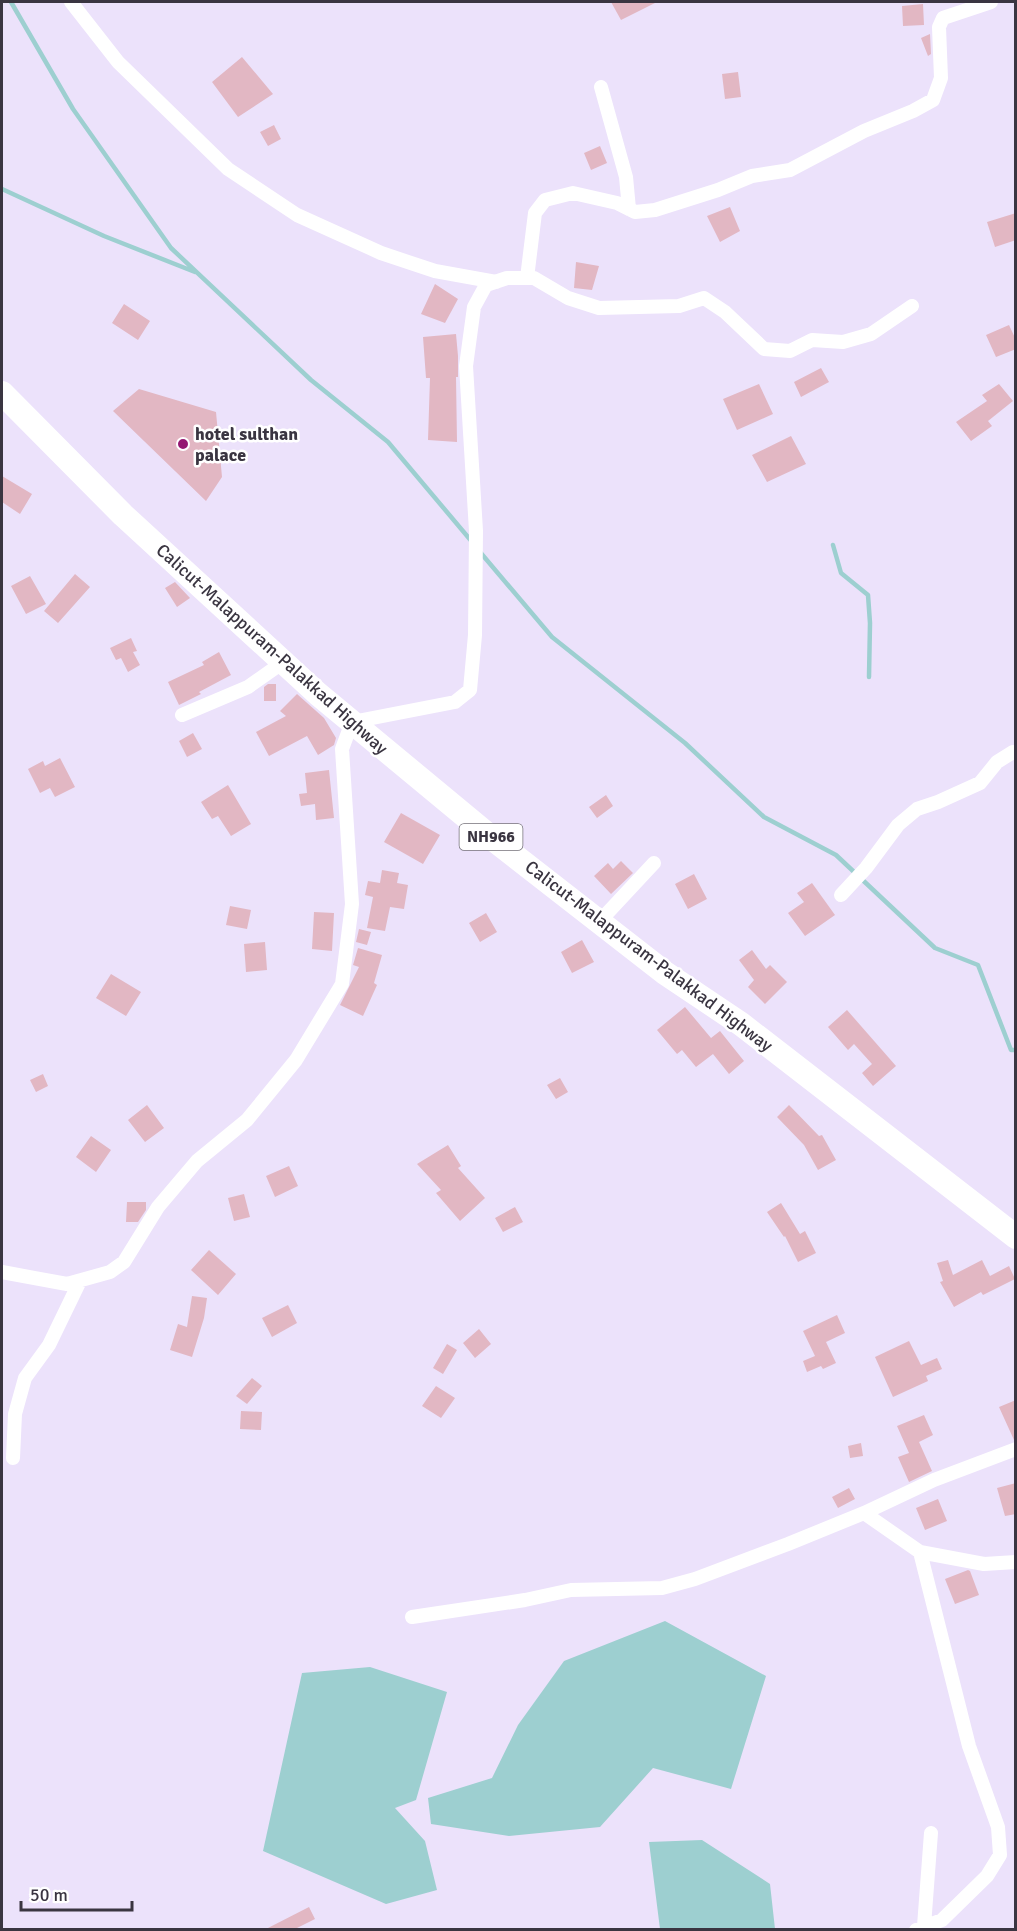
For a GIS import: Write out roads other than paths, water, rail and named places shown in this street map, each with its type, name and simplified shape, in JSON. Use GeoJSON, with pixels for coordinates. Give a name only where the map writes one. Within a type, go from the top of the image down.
{"type":"FeatureCollection","features":[{"type":"Feature","properties":{"kind":"highway","name":"Calicut-Malappuram-Palakkad Highway"},"geometry":{"type":"LineString","coordinates":[[2,393],[123,515],[282,663],[352,722],[493,839],[665,973],[741,1024],[1016,1238]]}},
{"type":"Feature","properties":{"kind":"street"},"geometry":{"type":"LineString","coordinates":[[71,2],[118,62],[228,169],[287,208],[381,254],[435,271],[496,282]]}},
{"type":"Feature","properties":{"kind":"street"},"geometry":{"type":"LineString","coordinates":[[527,278],[535,213],[544,200],[573,193],[618,203],[635,212],[655,210],[718,190],[752,176],[790,170],[864,130],[913,111],[933,100],[940,78],[939,27],[943,18],[991,2]]}},
{"type":"Feature","properties":{"kind":"street"},"geometry":{"type":"LineString","coordinates":[[601,87],[626,177],[629,209]]}},
{"type":"Feature","properties":{"kind":"street"},"geometry":{"type":"LineString","coordinates":[[2,1272],[66,1284],[110,1272],[124,1262],[158,1207],[174,1188],[197,1161],[247,1120],[296,1060],[342,984],[352,904],[342,749],[352,722],[455,702],[470,690],[476,594],[476,531],[466,366],[474,307],[486,285],[507,278],[534,278],[568,298],[599,308],[679,306],[704,298],[725,312],[764,349],[790,351],[812,340],[843,342],[871,334],[912,306]]}},
{"type":"Feature","properties":{"kind":"street"},"geometry":{"type":"LineString","coordinates":[[182,715],[248,687],[282,663]]}},
{"type":"Feature","properties":{"kind":"street"},"geometry":{"type":"LineString","coordinates":[[846,891],[898,825],[917,809],[980,783],[997,762],[1013,752],[1016,753]]}},
{"type":"Feature","properties":{"kind":"street"},"geometry":{"type":"LineString","coordinates":[[599,921],[654,863]]}},
{"type":"Feature","properties":{"kind":"street"},"geometry":{"type":"LineString","coordinates":[[13,1458],[15,1414],[25,1378],[49,1345],[80,1281]]}},
{"type":"Feature","properties":{"kind":"street"},"geometry":{"type":"LineString","coordinates":[[412,1617],[571,1590],[662,1588],[705,1575],[864,1514],[933,1480],[1016,1449]]}},
{"type":"Feature","properties":{"kind":"street"},"geometry":{"type":"LineString","coordinates":[[864,1514],[920,1552],[984,1564],[1016,1562]]}},
{"type":"Feature","properties":{"kind":"street"},"geometry":{"type":"LineString","coordinates":[[920,1552],[969,1746],[998,1827],[1000,1855],[987,1876],[946,1925],[920,1928],[932,1833]]}},
{"type":"Feature","properties":{"kind":"waterway"},"geometry":{"type":"LineString","coordinates":[[11,2],[73,109],[171,248],[311,380],[388,442],[473,543]]}},
{"type":"Feature","properties":{"kind":"waterway"},"geometry":{"type":"LineString","coordinates":[[2,189],[104,236],[195,272]]}},
{"type":"Feature","properties":{"kind":"waterway"},"geometry":{"type":"LineString","coordinates":[[833,545],[841,573],[868,595],[869,677]]}},
{"type":"Feature","properties":{"kind":"waterway"},"geometry":{"type":"LineString","coordinates":[[480,552],[552,637],[685,743],[764,817],[836,855],[935,948],[978,965],[1011,1050],[1016,1050]]}},
{"type":"Feature","properties":{"kind":"place","name":"hotel sulthan palace"},"geometry":{"type":"Point","coordinates":[183,444]}}]}
